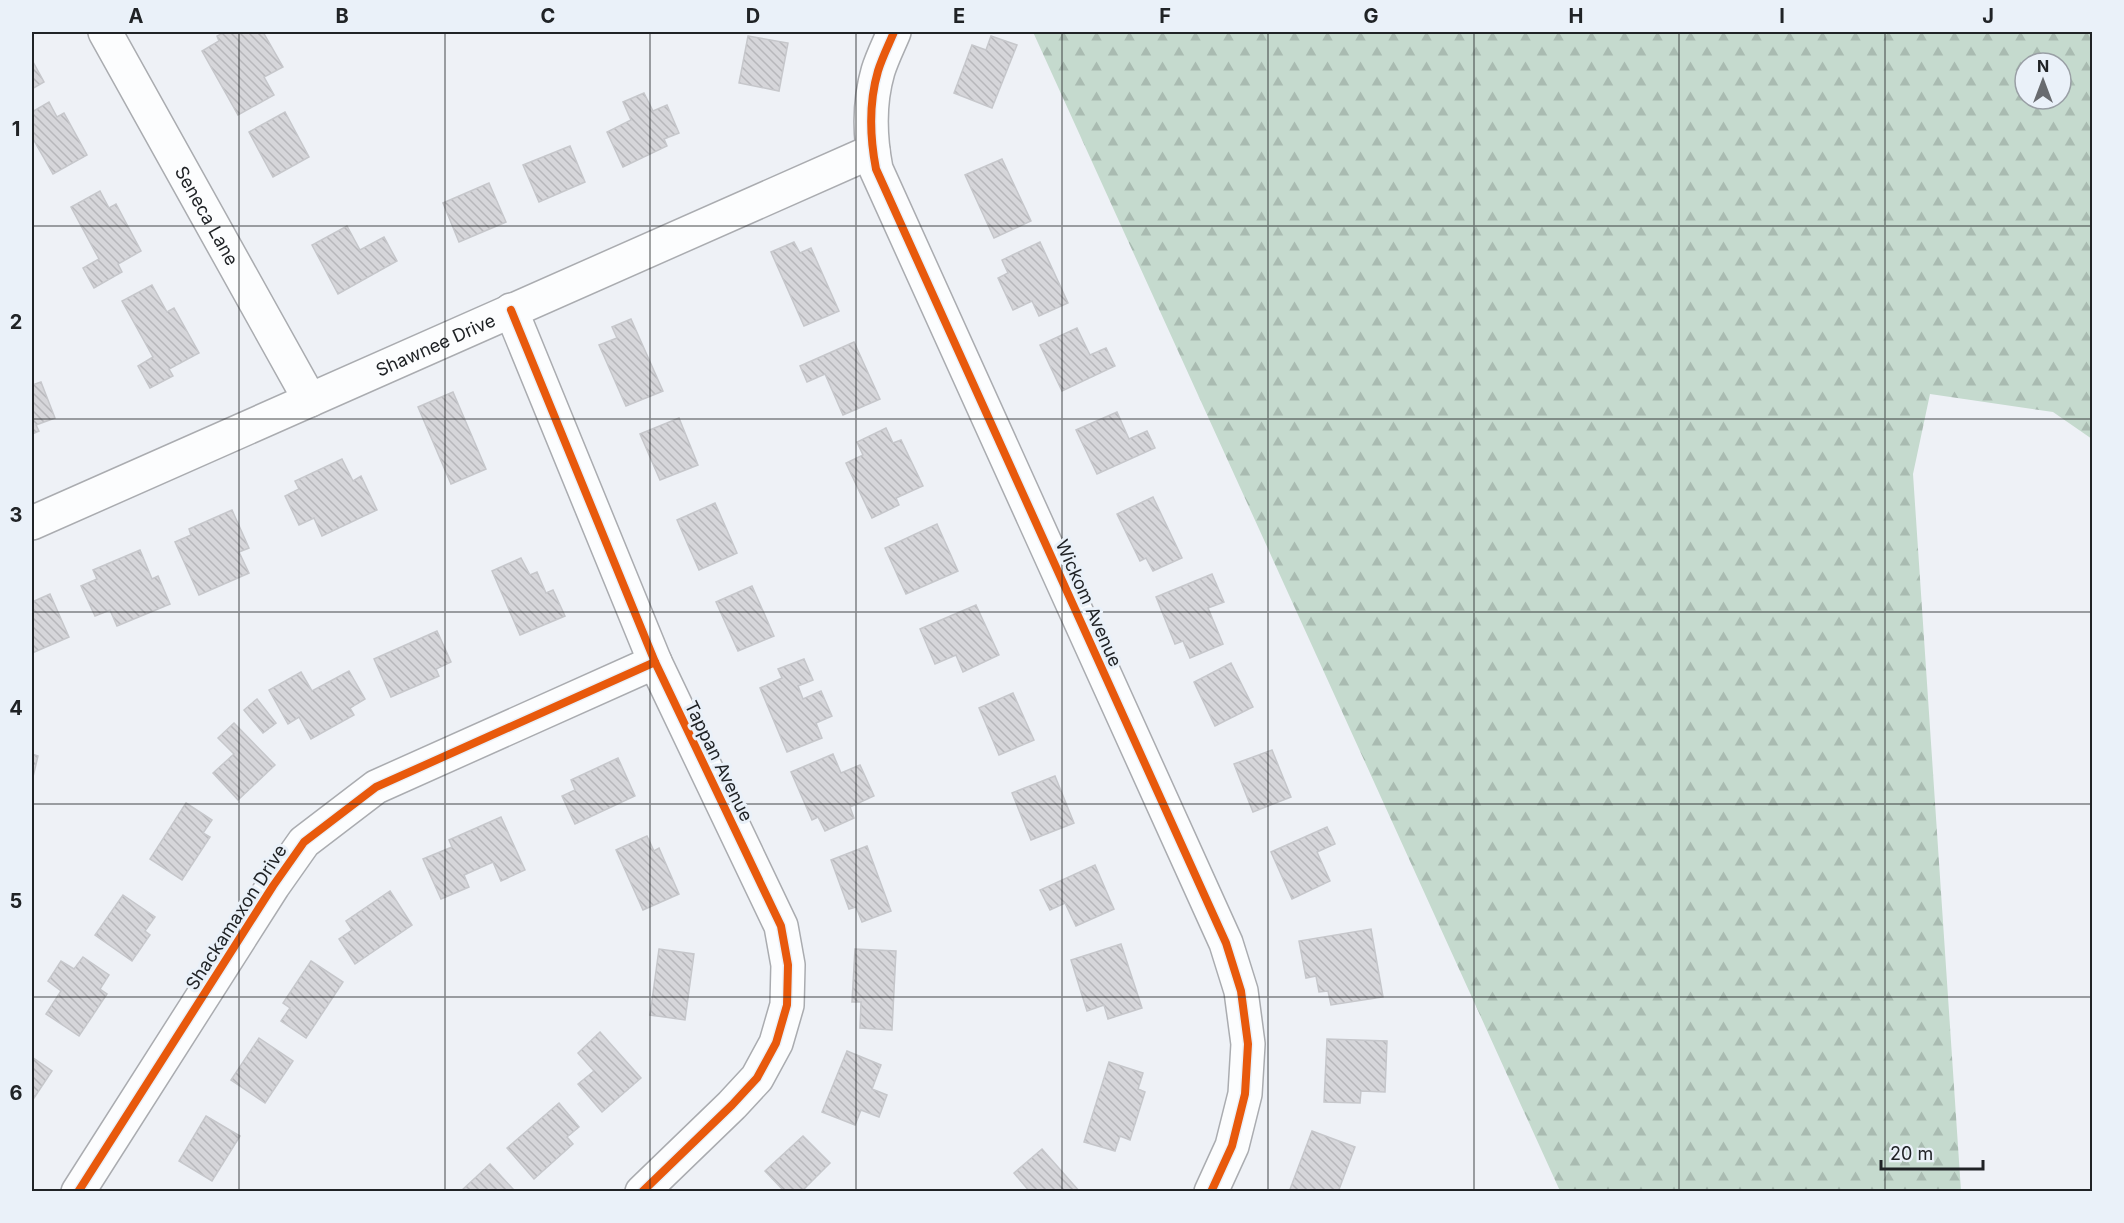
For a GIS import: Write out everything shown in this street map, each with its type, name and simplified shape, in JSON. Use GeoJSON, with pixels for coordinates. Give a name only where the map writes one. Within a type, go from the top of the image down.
{"type":"FeatureCollection","features":[{"type":"Feature","properties":{"kind":"street","name":"Seneca Lane"},"geometry":{"type":"LineString","coordinates":[[105,32],[310,400]]}},
{"type":"Feature","properties":{"kind":"street","name":"Wickom Avenue"},"geometry":{"type":"LineString","coordinates":[[894,32],[878,71],[871,108],[876,169],[1226,943],[1241,991],[1248,1044],[1245,1094],[1232,1146],[1211,1191]]}},
{"type":"Feature","properties":{"kind":"street","name":"Shawnee Drive"},"geometry":{"type":"LineString","coordinates":[[32,523],[873,151]]}},
{"type":"Feature","properties":{"kind":"street","name":"Tappan Avenue"},"geometry":{"type":"LineString","coordinates":[[511,310],[656,662],[781,926],[788,965],[786,1005],[776,1043],[757,1078],[642,1191]]}},
{"type":"Feature","properties":{"kind":"street","name":"Shackamaxon Drive"},"geometry":{"type":"LineString","coordinates":[[78,1191],[273,886],[304,842],[376,787],[656,662]]}},
{"type":"Feature","properties":{"kind":"green space"},"geometry":{"type":"Polygon","coordinates":[[[1033,32],[2092,32],[2092,439],[2053,412],[1930,394],[1913,474],[1961,1191],[1560,1191],[1033,32]]]}},
{"type":"Feature","properties":{"kind":"building"},"geometry":{"type":"Polygon","coordinates":[[[225,32],[263,32],[283,67],[264,77],[274,95],[238,115],[202,51],[219,41],[217,36],[225,32]]]}},
{"type":"Feature","properties":{"kind":"building"},"geometry":{"type":"Polygon","coordinates":[[[748,36],[788,43],[779,91],[739,83],[748,36]]]}},
{"type":"Feature","properties":{"kind":"building"},"geometry":{"type":"Polygon","coordinates":[[[991,36],[1017,45],[992,108],[954,93],[972,45],[986,50],[991,36]]]}},
{"type":"Feature","properties":{"kind":"building"},"geometry":{"type":"Polygon","coordinates":[[[32,60],[44,82],[32,89],[32,60]]]}},
{"type":"Feature","properties":{"kind":"building"},"geometry":{"type":"Polygon","coordinates":[[[644,93],[653,111],[667,105],[679,133],[664,139],[667,146],[623,167],[607,132],[631,120],[623,102],[644,93]]]}},
{"type":"Feature","properties":{"kind":"building"},"geometry":{"type":"Polygon","coordinates":[[[49,102],[57,117],[64,113],[87,155],[53,174],[32,137],[32,112],[49,102]]]}},
{"type":"Feature","properties":{"kind":"building"},"geometry":{"type":"Polygon","coordinates":[[[285,112],[309,157],[273,177],[249,132],[285,112]]]}},
{"type":"Feature","properties":{"kind":"building"},"geometry":{"type":"Polygon","coordinates":[[[570,146],[585,182],[539,202],[523,165],[570,146]]]}},
{"type":"Feature","properties":{"kind":"building"},"geometry":{"type":"Polygon","coordinates":[[[1002,159],[1031,221],[994,238],[965,175],[1002,159]]]}},
{"type":"Feature","properties":{"kind":"building"},"geometry":{"type":"Polygon","coordinates":[[[489,183],[506,222],[459,242],[443,203],[489,183]]]}},
{"type":"Feature","properties":{"kind":"building"},"geometry":{"type":"Polygon","coordinates":[[[100,191],[109,208],[116,204],[141,251],[118,264],[122,272],[94,288],[83,268],[99,259],[71,207],[100,191]]]}},
{"type":"Feature","properties":{"kind":"building"},"geometry":{"type":"Polygon","coordinates":[[[347,226],[360,250],[384,237],[397,261],[338,294],[312,245],[347,226]]]}},
{"type":"Feature","properties":{"kind":"building"},"geometry":{"type":"Polygon","coordinates":[[[794,242],[800,253],[811,248],[839,311],[804,326],[771,252],[794,242]]]}},
{"type":"Feature","properties":{"kind":"building"},"geometry":{"type":"Polygon","coordinates":[[[1040,242],[1068,303],[1039,316],[1032,301],[1013,310],[998,278],[1008,273],[1002,260],[1040,242]]]}},
{"type":"Feature","properties":{"kind":"building"},"geometry":{"type":"Polygon","coordinates":[[[152,285],[167,312],[174,308],[199,353],[169,369],[173,376],[150,388],[138,366],[153,357],[122,301],[152,285]]]}},
{"type":"Feature","properties":{"kind":"building"},"geometry":{"type":"Polygon","coordinates":[[[631,319],[663,391],[626,406],[599,345],[617,338],[612,327],[631,319]]]}},
{"type":"Feature","properties":{"kind":"building"},"geometry":{"type":"Polygon","coordinates":[[[1077,328],[1090,355],[1106,348],[1115,366],[1062,391],[1040,345],[1077,328]]]}},
{"type":"Feature","properties":{"kind":"building"},"geometry":{"type":"Polygon","coordinates":[[[854,342],[880,399],[843,415],[825,374],[807,382],[800,366],[854,342]]]}},
{"type":"Feature","properties":{"kind":"building"},"geometry":{"type":"Polygon","coordinates":[[[41,382],[55,418],[36,425],[39,431],[32,434],[32,385],[41,382]]]}},
{"type":"Feature","properties":{"kind":"building"},"geometry":{"type":"Polygon","coordinates":[[[453,392],[486,469],[451,484],[418,407],[453,392]]]}},
{"type":"Feature","properties":{"kind":"building"},"geometry":{"type":"Polygon","coordinates":[[[1117,412],[1129,439],[1147,431],[1155,448],[1097,474],[1076,430],[1117,412]]]}},
{"type":"Feature","properties":{"kind":"building"},"geometry":{"type":"Polygon","coordinates":[[[679,418],[698,465],[660,480],[640,434],[679,418]]]}},
{"type":"Feature","properties":{"kind":"building"},"geometry":{"type":"Polygon","coordinates":[[[886,428],[893,443],[901,440],[923,486],[896,498],[899,505],[872,518],[846,463],[863,455],[857,442],[886,428]]]}},
{"type":"Feature","properties":{"kind":"building"},"geometry":{"type":"Polygon","coordinates":[[[342,459],[353,481],[361,476],[377,510],[322,536],[314,518],[299,525],[285,496],[299,489],[295,481],[342,459]]]}},
{"type":"Feature","properties":{"kind":"building"},"geometry":{"type":"Polygon","coordinates":[[[1153,497],[1182,558],[1153,571],[1146,558],[1140,561],[1117,514],[1153,497]]]}},
{"type":"Feature","properties":{"kind":"building"},"geometry":{"type":"Polygon","coordinates":[[[715,503],[737,553],[699,570],[677,520],[715,503]]]}},
{"type":"Feature","properties":{"kind":"building"},"geometry":{"type":"Polygon","coordinates":[[[232,510],[249,548],[239,552],[249,573],[199,595],[175,542],[191,535],[189,529],[232,510]]]}},
{"type":"Feature","properties":{"kind":"building"},"geometry":{"type":"Polygon","coordinates":[[[937,524],[958,571],[906,594],[885,548],[937,524]]]}},
{"type":"Feature","properties":{"kind":"building"},"geometry":{"type":"Polygon","coordinates":[[[140,550],[152,579],[158,576],[170,604],[117,626],[110,610],[95,616],[81,586],[97,579],[93,570],[140,550]]]}},
{"type":"Feature","properties":{"kind":"building"},"geometry":{"type":"Polygon","coordinates":[[[521,558],[530,575],[537,572],[546,593],[553,590],[565,616],[520,635],[492,571],[521,558]]]}},
{"type":"Feature","properties":{"kind":"building"},"geometry":{"type":"Polygon","coordinates":[[[1212,574],[1224,602],[1208,608],[1223,644],[1190,658],[1183,641],[1175,644],[1156,597],[1212,574]]]}},
{"type":"Feature","properties":{"kind":"building"},"geometry":{"type":"Polygon","coordinates":[[[752,586],[774,636],[738,651],[716,602],[752,586]]]}},
{"type":"Feature","properties":{"kind":"building"},"geometry":{"type":"Polygon","coordinates":[[[50,594],[69,637],[32,653],[32,612],[34,611],[32,602],[50,594]]]}},
{"type":"Feature","properties":{"kind":"building"},"geometry":{"type":"Polygon","coordinates":[[[976,605],[999,655],[963,672],[956,655],[935,664],[920,629],[976,605]]]}},
{"type":"Feature","properties":{"kind":"building"},"geometry":{"type":"Polygon","coordinates":[[[437,631],[451,662],[436,669],[439,676],[391,697],[374,659],[437,631]]]}},
{"type":"Feature","properties":{"kind":"building"},"geometry":{"type":"Polygon","coordinates":[[[804,659],[813,680],[798,686],[803,699],[821,691],[832,716],[816,723],[822,738],[787,752],[760,688],[782,678],[778,669],[804,659]]]}},
{"type":"Feature","properties":{"kind":"building"},"geometry":{"type":"Polygon","coordinates":[[[1231,663],[1253,707],[1215,726],[1194,682],[1231,663]]]}},
{"type":"Feature","properties":{"kind":"building"},"geometry":{"type":"Polygon","coordinates":[[[349,671],[365,699],[350,708],[354,715],[311,739],[299,717],[288,724],[269,690],[301,672],[312,691],[349,671]]]}},
{"type":"Feature","properties":{"kind":"building"},"geometry":{"type":"Polygon","coordinates":[[[1013,693],[1034,740],[999,755],[979,708],[1013,693]]]}},
{"type":"Feature","properties":{"kind":"building"},"geometry":{"type":"Polygon","coordinates":[[[257,699],[276,723],[263,733],[244,710],[257,699]]]}},
{"type":"Feature","properties":{"kind":"building"},"geometry":{"type":"Polygon","coordinates":[[[234,723],[275,765],[238,800],[213,773],[234,754],[218,738],[234,723]]]}},
{"type":"Feature","properties":{"kind":"building"},"geometry":{"type":"Polygon","coordinates":[[[1272,750],[1291,797],[1253,812],[1234,764],[1272,750]]]}},
{"type":"Feature","properties":{"kind":"building"},"geometry":{"type":"Polygon","coordinates":[[[32,754],[38,756],[32,781],[32,754]]]}},
{"type":"Feature","properties":{"kind":"building"},"geometry":{"type":"Polygon","coordinates":[[[833,754],[841,773],[860,765],[874,796],[850,807],[854,818],[825,831],[818,817],[812,820],[791,772],[833,754]]]}},
{"type":"Feature","properties":{"kind":"building"},"geometry":{"type":"Polygon","coordinates":[[[618,758],[635,796],[575,824],[562,796],[575,790],[571,780],[618,758]]]}},
{"type":"Feature","properties":{"kind":"building"},"geometry":{"type":"Polygon","coordinates":[[[1055,776],[1074,823],[1031,840],[1012,793],[1055,776]]]}},
{"type":"Feature","properties":{"kind":"building"},"geometry":{"type":"Polygon","coordinates":[[[186,803],[212,820],[203,833],[210,837],[182,880],[150,859],[186,803]]]}},
{"type":"Feature","properties":{"kind":"building"},"geometry":{"type":"Polygon","coordinates":[[[501,817],[525,870],[501,881],[493,862],[464,875],[469,887],[441,899],[423,859],[452,847],[449,840],[501,817]]]}},
{"type":"Feature","properties":{"kind":"building"},"geometry":{"type":"Polygon","coordinates":[[[1327,827],[1335,844],[1317,852],[1330,881],[1292,899],[1271,852],[1327,827]]]}},
{"type":"Feature","properties":{"kind":"building"},"geometry":{"type":"Polygon","coordinates":[[[647,836],[654,851],[659,848],[679,894],[643,910],[616,850],[647,836]]]}},
{"type":"Feature","properties":{"kind":"building"},"geometry":{"type":"Polygon","coordinates":[[[867,846],[891,911],[862,922],[856,907],[849,909],[831,860],[867,846]]]}},
{"type":"Feature","properties":{"kind":"building"},"geometry":{"type":"Polygon","coordinates":[[[1095,865],[1114,909],[1076,926],[1065,903],[1050,910],[1040,890],[1095,865]]]}},
{"type":"Feature","properties":{"kind":"building"},"geometry":{"type":"Polygon","coordinates":[[[390,891],[412,925],[355,964],[339,939],[352,930],[346,921],[390,891]]]}},
{"type":"Feature","properties":{"kind":"building"},"geometry":{"type":"Polygon","coordinates":[[[123,895],[155,917],[145,931],[150,935],[132,961],[95,935],[123,895]]]}},
{"type":"Feature","properties":{"kind":"building"},"geometry":{"type":"Polygon","coordinates":[[[1371,929],[1383,997],[1331,1005],[1328,991],[1319,992],[1316,976],[1306,978],[1299,941],[1371,929]]]}},
{"type":"Feature","properties":{"kind":"building"},"geometry":{"type":"Polygon","coordinates":[[[1121,944],[1142,1008],[1108,1019],[1104,1005],[1087,1011],[1071,960],[1121,944]]]}},
{"type":"Feature","properties":{"kind":"building"},"geometry":{"type":"Polygon","coordinates":[[[659,949],[694,954],[685,1020],[650,1015],[659,949]]]}},
{"type":"Feature","properties":{"kind":"building"},"geometry":{"type":"Polygon","coordinates":[[[855,949],[896,951],[892,1030],[860,1028],[861,1002],[852,1002],[855,949]]]}},
{"type":"Feature","properties":{"kind":"building"},"geometry":{"type":"Polygon","coordinates":[[[83,957],[109,975],[100,989],[107,994],[79,1036],[46,1014],[61,991],[48,981],[61,961],[74,969],[83,957]]]}},
{"type":"Feature","properties":{"kind":"building"},"geometry":{"type":"Polygon","coordinates":[[[311,961],[343,982],[306,1038],[281,1021],[290,1008],[283,1003],[311,961]]]}},
{"type":"Feature","properties":{"kind":"building"},"geometry":{"type":"Polygon","coordinates":[[[600,1032],[641,1078],[602,1112],[578,1084],[594,1071],[578,1053],[600,1032]]]}},
{"type":"Feature","properties":{"kind":"building"},"geometry":{"type":"Polygon","coordinates":[[[259,1038],[293,1061],[265,1103],[231,1080],[259,1038]]]}},
{"type":"Feature","properties":{"kind":"building"},"geometry":{"type":"Polygon","coordinates":[[[1327,1039],[1387,1041],[1385,1092],[1361,1091],[1360,1103],[1324,1102],[1327,1039]]]}},
{"type":"Feature","properties":{"kind":"building"},"geometry":{"type":"Polygon","coordinates":[[[847,1051],[881,1065],[872,1089],[887,1095],[879,1117],[861,1110],[855,1125],[822,1112],[847,1051]]]}},
{"type":"Feature","properties":{"kind":"building"},"geometry":{"type":"Polygon","coordinates":[[[32,1057],[52,1071],[32,1101],[32,1057]]]}},
{"type":"Feature","properties":{"kind":"building"},"geometry":{"type":"Polygon","coordinates":[[[1109,1062],[1143,1073],[1138,1089],[1145,1092],[1130,1140],[1120,1136],[1115,1151],[1084,1142],[1109,1062]]]}},
{"type":"Feature","properties":{"kind":"building"},"geometry":{"type":"Polygon","coordinates":[[[559,1103],[579,1127],[567,1137],[573,1144],[534,1179],[507,1148],[559,1103]]]}},
{"type":"Feature","properties":{"kind":"building"},"geometry":{"type":"Polygon","coordinates":[[[206,1116],[240,1136],[212,1181],[179,1161],[206,1116]]]}},
{"type":"Feature","properties":{"kind":"building"},"geometry":{"type":"Polygon","coordinates":[[[1312,1131],[1355,1147],[1338,1192],[1289,1192],[1312,1131]]]}},
{"type":"Feature","properties":{"kind":"building"},"geometry":{"type":"Polygon","coordinates":[[[803,1136],[830,1163],[801,1192],[785,1192],[765,1171],[803,1136]]]}},
{"type":"Feature","properties":{"kind":"building"},"geometry":{"type":"Polygon","coordinates":[[[1042,1149],[1080,1192],[1030,1192],[1014,1173],[1042,1149]]]}},
{"type":"Feature","properties":{"kind":"building"},"geometry":{"type":"Polygon","coordinates":[[[490,1164],[513,1189],[510,1192],[460,1192],[490,1164]]]}},
{"type":"Feature","properties":{"kind":"cycle path"},"geometry":{"type":"LineString","coordinates":[[894,32],[880,66],[873,95],[872,133],[876,169],[1226,943],[1241,991],[1248,1044],[1245,1094],[1232,1146],[1211,1192]]}},
{"type":"Feature","properties":{"kind":"cycle path"},"geometry":{"type":"LineString","coordinates":[[511,310],[655,662],[781,926],[788,965],[787,1005],[776,1043],[757,1078],[642,1192]]}},
{"type":"Feature","properties":{"kind":"cycle path"},"geometry":{"type":"LineString","coordinates":[[78,1192],[273,886],[304,842],[376,787],[655,662]]}}]}
